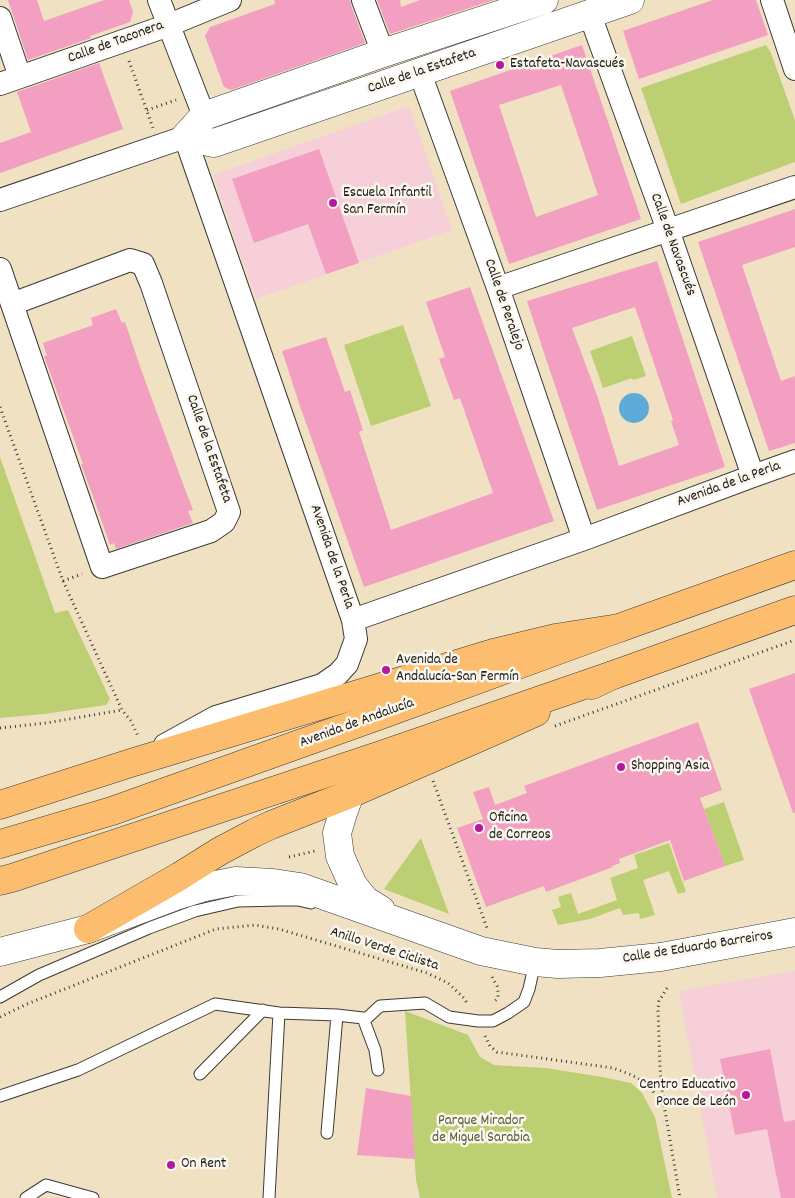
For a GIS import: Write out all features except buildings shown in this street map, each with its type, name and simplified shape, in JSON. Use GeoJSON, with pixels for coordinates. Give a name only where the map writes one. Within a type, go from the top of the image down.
{"type":"FeatureCollection","features":[{"type":"Feature","properties":{"kind":"main road","name":"Avenida de Andalucía"},"geometry":{"type":"LineString","coordinates":[[0,844],[112,811],[795,565]]}},
{"type":"Feature","properties":{"kind":"main road"},"geometry":{"type":"LineString","coordinates":[[0,882],[371,758],[795,610]]}},
{"type":"Feature","properties":{"kind":"main road"},"geometry":{"type":"LineString","coordinates":[[0,805],[137,750],[497,652],[555,638],[618,628]]}},
{"type":"Feature","properties":{"kind":"main road"},"geometry":{"type":"LineString","coordinates":[[88,929],[254,833],[350,794],[501,728],[613,675]]}},
{"type":"Feature","properties":{"kind":"street"},"geometry":{"type":"LineString","coordinates":[[159,0],[214,143]]}},
{"type":"Feature","properties":{"kind":"street","name":"Calle de Taconera"},"geometry":{"type":"LineString","coordinates":[[10,81],[168,25],[230,0]]}},
{"type":"Feature","properties":{"kind":"street"},"geometry":{"type":"LineString","coordinates":[[363,0],[383,53]]}},
{"type":"Feature","properties":{"kind":"street","name":"Calle de la Estafeta"},"geometry":{"type":"LineString","coordinates":[[185,137],[199,104],[383,53],[544,0]]}},
{"type":"Feature","properties":{"kind":"street","name":"Calle de la Estafeta"},"geometry":{"type":"LineString","coordinates":[[214,143],[630,0]]}},
{"type":"Feature","properties":{"kind":"street"},"geometry":{"type":"LineString","coordinates":[[772,0],[795,69]]}},
{"type":"Feature","properties":{"kind":"street","name":"Calle de Navascués"},"geometry":{"type":"LineString","coordinates":[[590,15],[754,476]]}},
{"type":"Feature","properties":{"kind":"street"},"geometry":{"type":"LineString","coordinates":[[0,18],[10,81]]}},
{"type":"Feature","properties":{"kind":"street","name":"Calle de Peralejo"},"geometry":{"type":"LineString","coordinates":[[420,73],[498,288],[584,539]]}},
{"type":"Feature","properties":{"kind":"street"},"geometry":{"type":"LineString","coordinates":[[0,200],[185,137],[214,143]]}},
{"type":"Feature","properties":{"kind":"street","name":"Avenida de la Perla"},"geometry":{"type":"LineString","coordinates":[[185,137],[353,620],[584,539],[795,461]]}},
{"type":"Feature","properties":{"kind":"street"},"geometry":{"type":"LineString","coordinates":[[498,288],[795,187]]}},
{"type":"Feature","properties":{"kind":"street","name":"Calle de la Estafeta"},"geometry":{"type":"LineString","coordinates":[[0,269],[102,567],[211,531],[224,522],[229,512],[143,264],[130,260],[12,304]]}},
{"type":"Feature","properties":{"kind":"street"},"geometry":{"type":"LineString","coordinates":[[137,750],[216,717],[322,685],[338,674],[347,664],[356,639],[353,620]]}},
{"type":"Feature","properties":{"kind":"street"},"geometry":{"type":"LineString","coordinates":[[350,794],[337,833],[340,856],[353,885],[365,900],[396,921]]}},
{"type":"Feature","properties":{"kind":"street"},"geometry":{"type":"LineString","coordinates":[[0,952],[88,929],[204,887],[236,881],[300,887],[396,921]]}},
{"type":"Feature","properties":{"kind":"street","name":"Calle de Eduardo Barreiros"},"geometry":{"type":"LineString","coordinates":[[396,921],[481,951],[535,962],[558,964],[600,963],[661,957],[795,932]]}},
{"type":"Feature","properties":{"kind":"lane"},"geometry":{"type":"LineString","coordinates":[[0,997],[48,971],[150,928],[211,906],[238,901],[280,900],[354,906]]}},
{"type":"Feature","properties":{"kind":"lane"},"geometry":{"type":"LineString","coordinates":[[0,1096],[78,1070],[215,1004],[279,1013],[367,1018],[380,1006],[425,1002],[449,1016],[493,1021],[524,1002],[535,962]]}},
{"type":"Feature","properties":{"kind":"lane"},"geometry":{"type":"LineString","coordinates":[[200,1074],[263,1010]]}},
{"type":"Feature","properties":{"kind":"lane"},"geometry":{"type":"LineString","coordinates":[[269,1198],[279,1013]]}},
{"type":"Feature","properties":{"kind":"lane"},"geometry":{"type":"LineString","coordinates":[[326,1133],[337,1015]]}},
{"type":"Feature","properties":{"kind":"lane"},"geometry":{"type":"LineString","coordinates":[[363,1018],[375,1050],[378,1070]]}},
{"type":"Feature","properties":{"kind":"lane"},"geometry":{"type":"LineString","coordinates":[[26,1198],[46,1185],[93,1198]]}},
{"type":"Feature","properties":{"kind":"path"},"geometry":{"type":"LineString","coordinates":[[122,41],[160,145]]}},
{"type":"Feature","properties":{"kind":"path"},"geometry":{"type":"LineString","coordinates":[[147,110],[199,104]]}},
{"type":"Feature","properties":{"kind":"path"},"geometry":{"type":"LineString","coordinates":[[0,407],[63,581],[122,710],[131,721],[137,750]]}},
{"type":"Feature","properties":{"kind":"path"},"geometry":{"type":"LineString","coordinates":[[0,728],[46,723],[122,710]]}},
{"type":"Feature","properties":{"kind":"path"},"geometry":{"type":"LineString","coordinates":[[431,776],[487,929]]}},
{"type":"Feature","properties":{"kind":"path"},"geometry":{"type":"LineString","coordinates":[[289,857],[322,849]]}},
{"type":"Feature","properties":{"kind":"path","name":"Anillo Verde Ciclista"},"geometry":{"type":"LineString","coordinates":[[0,1017],[27,1004],[216,929],[255,925],[279,929],[427,974],[448,983],[464,998],[490,1046],[497,1052],[613,1068],[632,1075],[647,1084],[664,1105],[680,1198]]}},
{"type":"Feature","properties":{"kind":"path"},"geometry":{"type":"LineString","coordinates":[[476,1018],[498,998],[496,986],[490,974]]}},
{"type":"Feature","properties":{"kind":"path"},"geometry":{"type":"LineString","coordinates":[[664,1105],[660,1068],[658,1009],[659,1001],[667,988]]}},
{"type":"Feature","properties":{"kind":"shaded area","name":"Escuela Infantil San Fermín"},"geometry":{"type":"Polygon","coordinates":[[[409,106],[452,230],[256,299],[213,175],[409,106]]]}},
{"type":"Feature","properties":{"kind":"shaded area","name":"Centro Educativo Ponce de León"},"geometry":{"type":"Polygon","coordinates":[[[795,971],[795,1198],[717,1198],[679,991],[795,971]]]}},
{"type":"Feature","properties":{"kind":"green space"},"geometry":{"type":"Polygon","coordinates":[[[766,45],[771,53],[795,120],[795,162],[681,204],[641,88],[766,45]]]}},
{"type":"Feature","properties":{"kind":"green space"},"geometry":{"type":"Polygon","coordinates":[[[403,325],[431,406],[371,426],[344,345],[403,325]]]}},
{"type":"Feature","properties":{"kind":"green space"},"geometry":{"type":"Polygon","coordinates":[[[632,336],[646,376],[633,380],[632,378],[603,388],[590,351],[632,336]]]}},
{"type":"Feature","properties":{"kind":"green space"},"geometry":{"type":"Polygon","coordinates":[[[0,457],[55,613],[68,610],[110,699],[106,705],[0,718],[0,457]]]}},
{"type":"Feature","properties":{"kind":"green space"},"geometry":{"type":"Polygon","coordinates":[[[724,802],[744,860],[725,866],[704,809],[724,802]]]}},
{"type":"Feature","properties":{"kind":"green space"},"geometry":{"type":"Polygon","coordinates":[[[421,838],[449,914],[384,889],[421,838]]]}},
{"type":"Feature","properties":{"kind":"green space"},"geometry":{"type":"Polygon","coordinates":[[[669,843],[686,892],[678,894],[669,871],[643,880],[655,915],[640,919],[639,913],[623,915],[620,908],[590,919],[558,925],[552,910],[561,907],[558,897],[571,893],[578,914],[617,900],[610,878],[638,868],[634,855],[669,843]]]}},
{"type":"Feature","properties":{"kind":"green space","name":"Parque Mirador de Miguel Sarabia"},"geometry":{"type":"Polygon","coordinates":[[[405,1011],[468,1035],[480,1057],[494,1065],[546,1068],[631,1083],[642,1093],[655,1117],[672,1198],[420,1198],[416,1180],[405,1011]]]}},
{"type":"Feature","properties":{"kind":"water"},"geometry":{"type":"Polygon","coordinates":[[[634,393],[645,397],[649,408],[645,419],[634,423],[623,419],[619,408],[623,397],[634,393]]]}},
{"type":"Feature","properties":{"kind":"place","name":"Estafeta-Navascués"},"geometry":{"type":"Point","coordinates":[500,65]}},
{"type":"Feature","properties":{"kind":"place","name":"Escuela Infantil San Fermín"},"geometry":{"type":"Point","coordinates":[333,203]}},
{"type":"Feature","properties":{"kind":"place","name":"Avenida de Andalucía-San Fermín"},"geometry":{"type":"Point","coordinates":[386,670]}},
{"type":"Feature","properties":{"kind":"place","name":"Shopping Asia"},"geometry":{"type":"Point","coordinates":[621,767]}},
{"type":"Feature","properties":{"kind":"place","name":"Oficina de Correos"},"geometry":{"type":"Point","coordinates":[479,828]}},
{"type":"Feature","properties":{"kind":"place","name":"Centro Educativo Ponce de León"},"geometry":{"type":"Point","coordinates":[746,1095]}},
{"type":"Feature","properties":{"kind":"place","name":"On Rent"},"geometry":{"type":"Point","coordinates":[171,1165]}}]}
